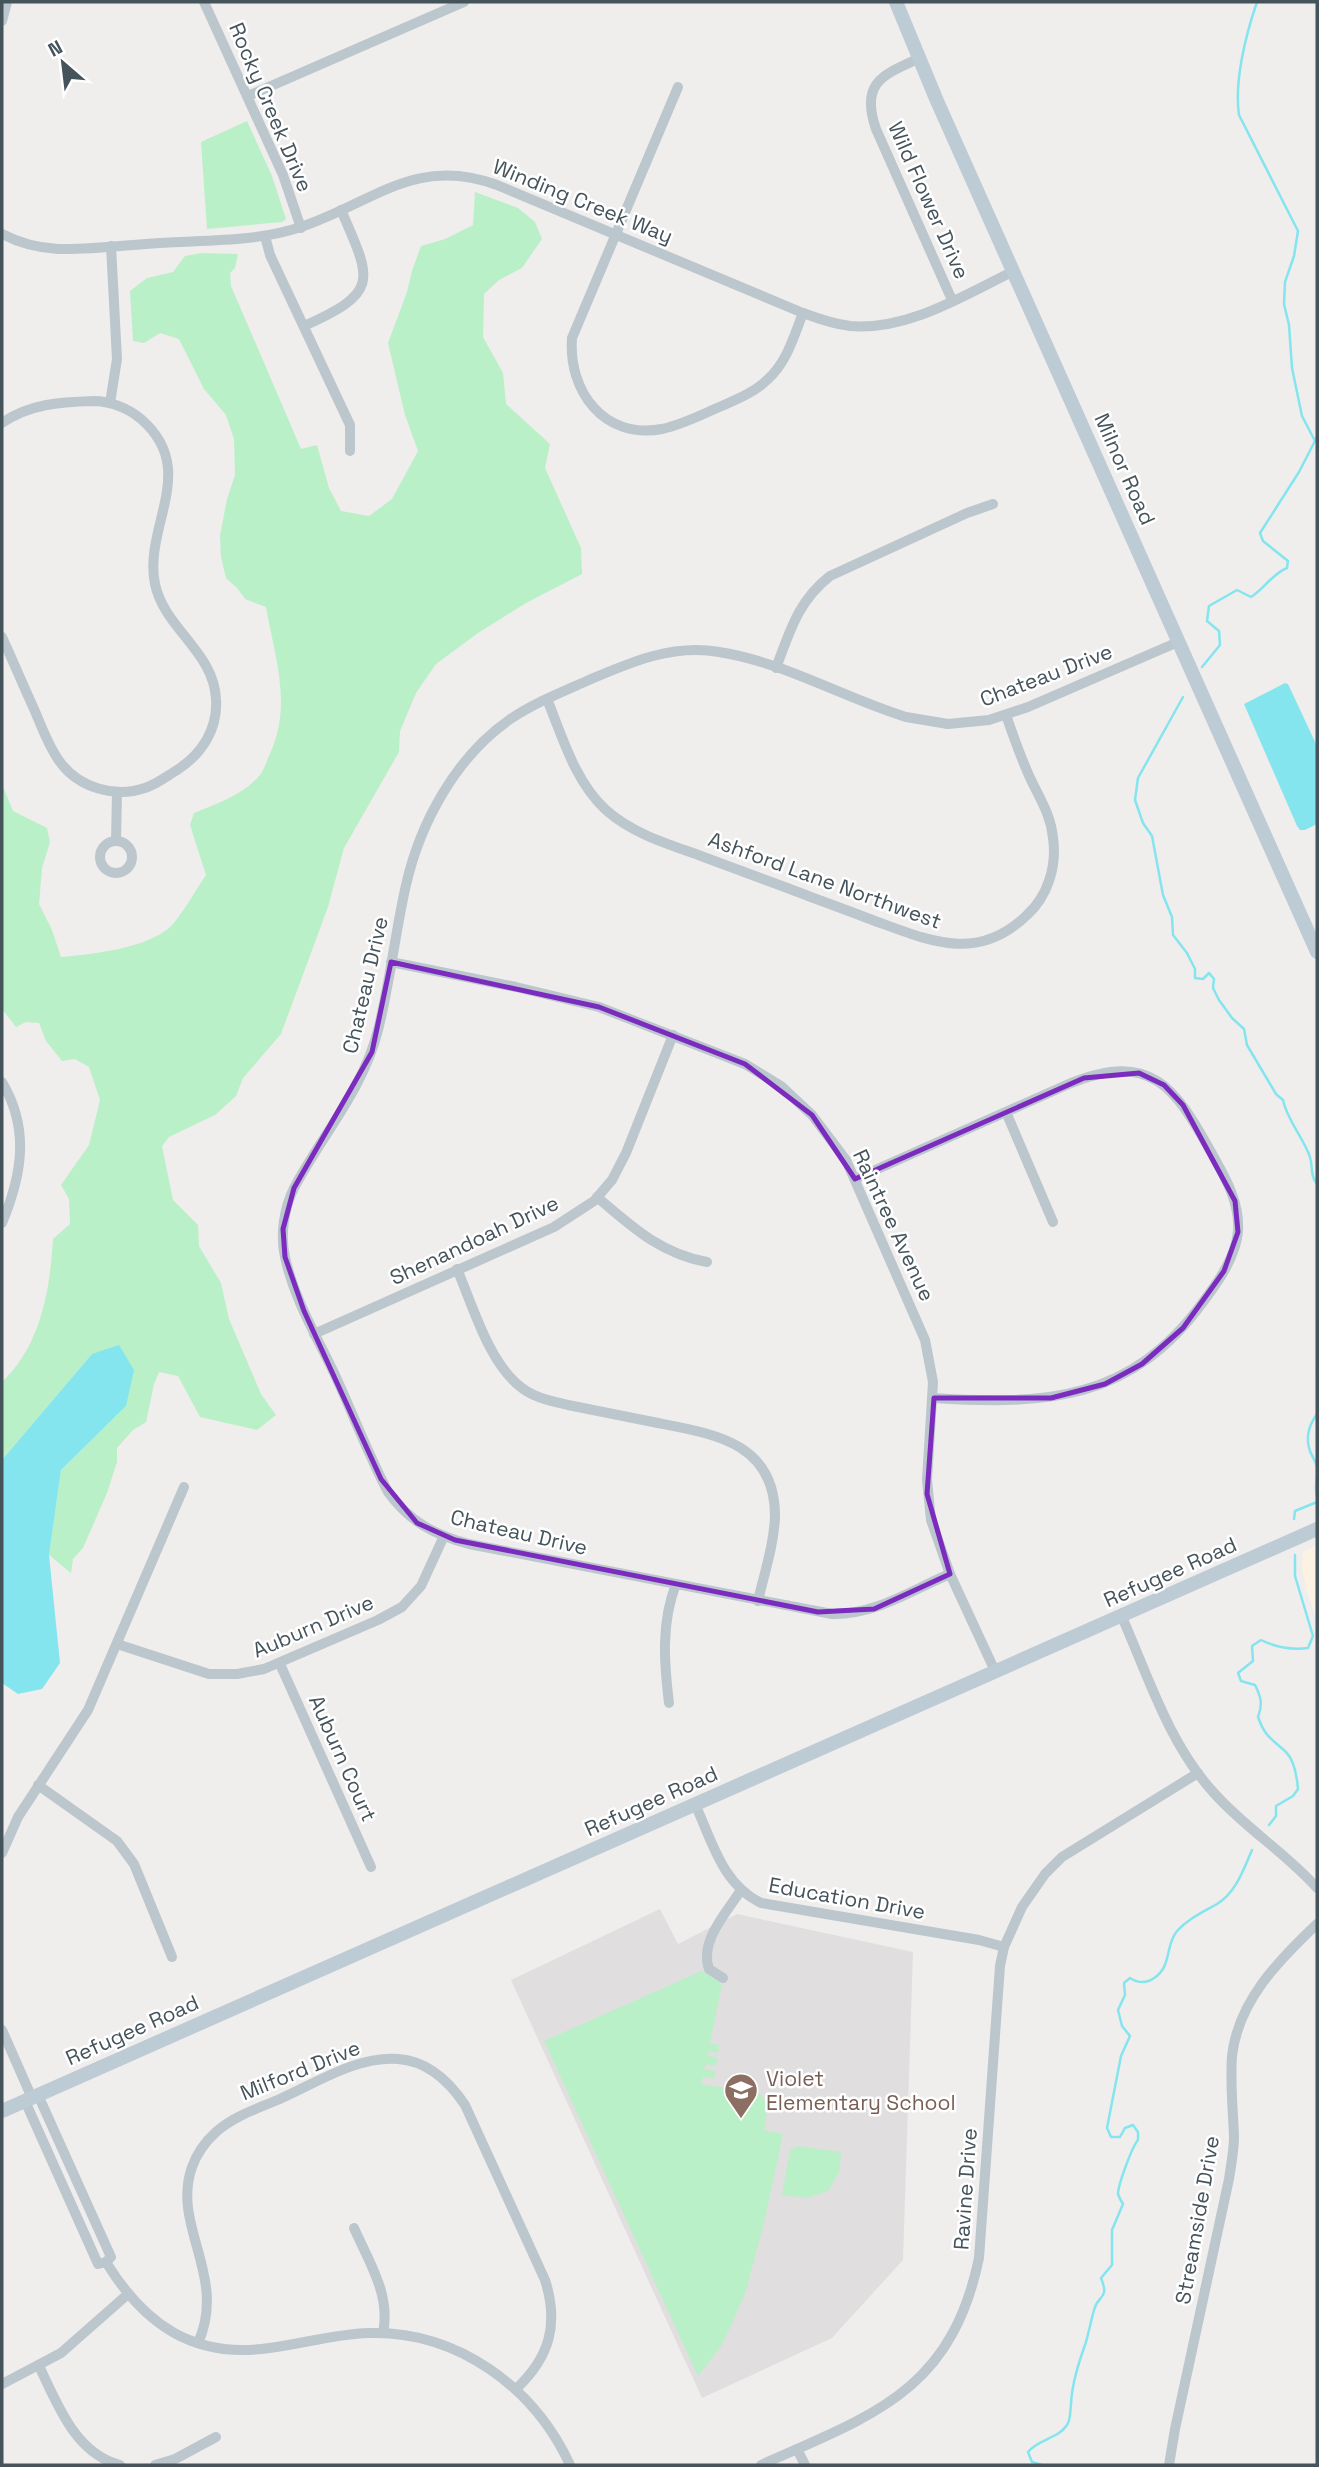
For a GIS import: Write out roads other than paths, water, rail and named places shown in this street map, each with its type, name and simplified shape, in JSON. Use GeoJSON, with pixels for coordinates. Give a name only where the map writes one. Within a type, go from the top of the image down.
{"type":"FeatureCollection","features":[{"type":"Feature","properties":{"kind":"main road","name":"Milnor Road"},"geometry":{"type":"LineString","coordinates":[[895,2],[1317,952]]}},
{"type":"Feature","properties":{"kind":"main road","name":"Refugee Road"},"geometry":{"type":"LineString","coordinates":[[2,2111],[1317,1529]]}},
{"type":"Feature","properties":{"kind":"street"},"geometry":{"type":"LineString","coordinates":[[2,21],[8,2]]}},
{"type":"Feature","properties":{"kind":"street","name":"Rocky Creek Drive"},"geometry":{"type":"LineString","coordinates":[[204,2],[283,175],[301,228]]}},
{"type":"Feature","properties":{"kind":"street"},"geometry":{"type":"LineString","coordinates":[[248,96],[464,2]]}},
{"type":"Feature","properties":{"kind":"street","name":"Wild Flower Drive"},"geometry":{"type":"LineString","coordinates":[[920,58],[880,80],[871,91],[869,103],[876,129],[952,300]]}},
{"type":"Feature","properties":{"kind":"street"},"geometry":{"type":"LineString","coordinates":[[678,87],[572,338],[573,366],[581,391],[589,403],[613,423],[634,429],[661,429],[688,421],[750,393],[771,377],[781,365],[803,313]]}},
{"type":"Feature","properties":{"kind":"street","name":"Winding Creek Way"},"geometry":{"type":"LineString","coordinates":[[2,234],[40,247],[58,249],[265,236],[301,228],[414,178],[448,174],[497,185],[803,313],[837,324],[877,326],[917,315],[1014,271]]}},
{"type":"Feature","properties":{"kind":"street"},"geometry":{"type":"LineString","coordinates":[[304,326],[350,303],[362,284],[364,266],[341,210]]}},
{"type":"Feature","properties":{"kind":"street"},"geometry":{"type":"LineString","coordinates":[[265,236],[270,255],[350,425],[350,451]]}},
{"type":"Feature","properties":{"kind":"street"},"geometry":{"type":"LineString","coordinates":[[110,403],[117,359],[111,246]]}},
{"type":"Feature","properties":{"kind":"street"},"geometry":{"type":"LineString","coordinates":[[2,423],[41,405],[96,401],[110,403],[137,416],[152,430],[163,449],[169,477],[154,560],[155,585],[166,610],[205,663],[215,686],[213,725],[208,738],[192,758],[147,788],[117,792],[93,787],[80,780],[60,762],[53,751],[2,637]]}},
{"type":"Feature","properties":{"kind":"street"},"geometry":{"type":"LineString","coordinates":[[776,668],[802,605],[830,576],[967,513],[993,504]]}},
{"type":"Feature","properties":{"kind":"street","name":"Chateau Drive"},"geometry":{"type":"LineString","coordinates":[[950,1574],[860,1613],[832,1614],[469,1544],[417,1523],[388,1492],[314,1334],[285,1257],[285,1215],[294,1188],[367,1066],[379,1025],[413,858],[424,831],[443,793],[459,770],[487,738],[509,720],[547,699],[637,660],[693,650],[721,652],[776,668],[891,712],[931,723],[976,723],[1006,715],[1178,642]]}},
{"type":"Feature","properties":{"kind":"street","name":"Ashford Lane Northwest"},"geometry":{"type":"LineString","coordinates":[[547,699],[580,776],[595,799],[625,824],[663,842],[820,901],[925,939],[953,945],[981,942],[1019,924],[1042,897],[1053,864],[1053,836],[1046,809],[1029,775],[1006,715]]}},
{"type":"Feature","properties":{"kind":"street"},"geometry":{"type":"LineString","coordinates":[[116,841],[117,792]]}},
{"type":"Feature","properties":{"kind":"street","name":"Raintree Avenue"},"geometry":{"type":"LineString","coordinates":[[391,962],[572,1000],[673,1035],[745,1063],[781,1086],[812,1115],[830,1137],[855,1179],[925,1340],[932,1368],[933,1398],[927,1494],[935,1533],[950,1574],[995,1671]]}},
{"type":"Feature","properties":{"kind":"street","name":"Shenandoah Drive"},"geometry":{"type":"LineString","coordinates":[[314,1334],[554,1227],[583,1209],[612,1180],[626,1153],[673,1035]]}},
{"type":"Feature","properties":{"kind":"street"},"geometry":{"type":"LineString","coordinates":[[855,1179],[1071,1083],[1097,1074],[1125,1071],[1153,1078],[1164,1085],[1183,1105],[1235,1200],[1238,1218],[1236,1243],[1231,1258],[1209,1294],[1183,1328],[1153,1356],[1118,1378],[1051,1398],[933,1398]]}},
{"type":"Feature","properties":{"kind":"street"},"geometry":{"type":"LineString","coordinates":[[2,1082],[17,1117],[21,1144],[16,1185],[2,1223]]}},
{"type":"Feature","properties":{"kind":"street"},"geometry":{"type":"LineString","coordinates":[[1006,1112],[1054,1222]]}},
{"type":"Feature","properties":{"kind":"street"},"geometry":{"type":"LineString","coordinates":[[597,1197],[657,1246],[681,1256],[707,1262]]}},
{"type":"Feature","properties":{"kind":"street"},"geometry":{"type":"LineString","coordinates":[[457,1269],[496,1357],[522,1388],[547,1400],[710,1433],[737,1444],[748,1453],[765,1475],[774,1502],[774,1530],[758,1601]]}},
{"type":"Feature","properties":{"kind":"street"},"geometry":{"type":"LineString","coordinates":[[2,1853],[18,1817],[88,1710],[184,1487]]}},
{"type":"Feature","properties":{"kind":"street","name":"Auburn Drive"},"geometry":{"type":"LineString","coordinates":[[117,1644],[209,1674],[250,1673],[280,1664],[401,1607],[421,1586],[444,1536]]}},
{"type":"Feature","properties":{"kind":"street"},"geometry":{"type":"LineString","coordinates":[[669,1703],[664,1635],[668,1608],[676,1584]]}},
{"type":"Feature","properties":{"kind":"street"},"geometry":{"type":"LineString","coordinates":[[1122,1617],[1174,1733],[1198,1773],[1238,1818],[1317,1888]]}},
{"type":"Feature","properties":{"kind":"street","name":"Auburn Court"},"geometry":{"type":"LineString","coordinates":[[280,1664],[371,1867]]}},
{"type":"Feature","properties":{"kind":"street","name":"Ravine Drive"},"geometry":{"type":"LineString","coordinates":[[761,2465],[861,2420],[908,2389],[945,2346],[965,2309],[979,2258],[998,1992],[1004,1947],[1022,1907],[1045,1874],[1062,1857],[1198,1773]]}},
{"type":"Feature","properties":{"kind":"street"},"geometry":{"type":"LineString","coordinates":[[38,1785],[117,1841],[127,1852],[172,1957]]}},
{"type":"Feature","properties":{"kind":"street","name":"Education Drive"},"geometry":{"type":"LineString","coordinates":[[695,1804],[723,1868],[748,1897],[774,1907],[979,1940],[1004,1947]]}},
{"type":"Feature","properties":{"kind":"street"},"geometry":{"type":"LineString","coordinates":[[723,1978],[709,1969],[706,1955],[717,1926],[741,1890]]}},
{"type":"Feature","properties":{"kind":"street","name":"Streamside Drive"},"geometry":{"type":"LineString","coordinates":[[1169,2465],[1231,2165],[1234,2138],[1232,2054],[1235,2041],[1242,2020],[1262,1983],[1289,1950],[1317,1924]]}},
{"type":"Feature","properties":{"kind":"street"},"geometry":{"type":"LineString","coordinates":[[2,2030],[32,2098],[111,2257],[106,2262],[128,2294],[162,2326],[198,2343],[228,2350],[252,2350],[354,2334],[383,2333],[411,2337],[458,2351],[489,2368],[516,2389],[550,2428],[570,2465]]}},
{"type":"Feature","properties":{"kind":"street","name":"Milford Drive"},"geometry":{"type":"LineString","coordinates":[[198,2343],[207,2317],[208,2289],[191,2221],[188,2193],[189,2179],[199,2153],[217,2132],[253,2110],[356,2065],[383,2059],[411,2061],[436,2073],[465,2105],[544,2280],[552,2306],[551,2332],[542,2358],[516,2389]]}},
{"type":"Feature","properties":{"kind":"street"},"geometry":{"type":"LineString","coordinates":[[354,2228],[383,2294],[383,2333]]}},
{"type":"Feature","properties":{"kind":"street"},"geometry":{"type":"LineString","coordinates":[[2,2384],[61,2353],[128,2294]]}},
{"type":"Feature","properties":{"kind":"street"},"geometry":{"type":"LineString","coordinates":[[39,2366],[71,2428],[105,2463],[120,2465]]}},
{"type":"Feature","properties":{"kind":"street"},"geometry":{"type":"LineString","coordinates":[[155,2465],[175,2459],[216,2437]]}},
{"type":"Feature","properties":{"kind":"street"},"geometry":{"type":"LineString","coordinates":[[797,2449],[805,2465]]}},
{"type":"Feature","properties":{"kind":"water"},"geometry":{"type":"Polygon","coordinates":[[[1285,683],[1288,684],[1317,746],[1317,824],[1305,830],[1300,830],[1297,826],[1244,704],[1285,683]]]}},
{"type":"Feature","properties":{"kind":"water"},"geometry":{"type":"Polygon","coordinates":[[[119,1345],[134,1370],[126,1406],[61,1470],[49,1555],[60,1663],[42,1689],[18,1694],[2,1683],[2,1460],[92,1354],[119,1345]]]}},
{"type":"Feature","properties":{"kind":"waterway"},"geometry":{"type":"LineString","coordinates":[[1257,2],[1245,43],[1240,73],[1239,115],[1298,231],[1294,256],[1285,282],[1284,304],[1289,325],[1292,368],[1302,416],[1315,441]]}},
{"type":"Feature","properties":{"kind":"waterway"},"geometry":{"type":"LineString","coordinates":[[1202,667],[1220,645],[1219,631],[1207,621],[1209,606],[1237,590],[1251,597],[1287,568],[1288,561],[1263,541],[1260,533],[1299,472],[1317,437]]}},
{"type":"Feature","properties":{"kind":"waterway"},"geometry":{"type":"LineString","coordinates":[[1183,697],[1138,778],[1135,800],[1143,823],[1152,836],[1163,895],[1172,917],[1173,935],[1187,953],[1195,969],[1195,978],[1203,979],[1209,973],[1214,979],[1213,988],[1219,1000],[1244,1029],[1247,1045],[1276,1094],[1283,1100],[1307,1150],[1313,1178],[1317,1184]]}},
{"type":"Feature","properties":{"kind":"waterway"},"geometry":{"type":"LineString","coordinates":[[1317,1414],[1308,1436],[1310,1451],[1317,1467],[1317,1496]]}},
{"type":"Feature","properties":{"kind":"waterway"},"geometry":{"type":"LineString","coordinates":[[1294,1519],[1295,1511],[1317,1502]]}},
{"type":"Feature","properties":{"kind":"waterway"},"geometry":{"type":"LineString","coordinates":[[1269,1825],[1276,1816],[1276,1806],[1293,1796],[1298,1789],[1296,1774],[1289,1756],[1263,1729],[1258,1717],[1261,1701],[1255,1685],[1241,1681],[1238,1673],[1253,1661],[1252,1646],[1261,1640],[1284,1648],[1308,1648],[1313,1636],[1295,1576],[1295,1555]]}},
{"type":"Feature","properties":{"kind":"waterway"},"geometry":{"type":"LineString","coordinates":[[1042,2465],[1032,2462],[1028,2452],[1063,2430],[1069,2420],[1076,2373],[1094,2310],[1104,2294],[1101,2278],[1112,2265],[1112,2230],[1123,2204],[1118,2194],[1119,2189],[1138,2140],[1138,2132],[1133,2125],[1125,2128],[1120,2137],[1111,2137],[1107,2128],[1121,2056],[1130,2036],[1122,2026],[1118,2010],[1125,1995],[1124,1983],[1130,1978],[1145,1982],[1160,1973],[1177,1931],[1224,1899],[1239,1880],[1252,1850]]}},
{"type":"Feature","properties":{"kind":"place","name":"Violet Elementary School"},"geometry":{"type":"Point","coordinates":[741,2120]}}]}
